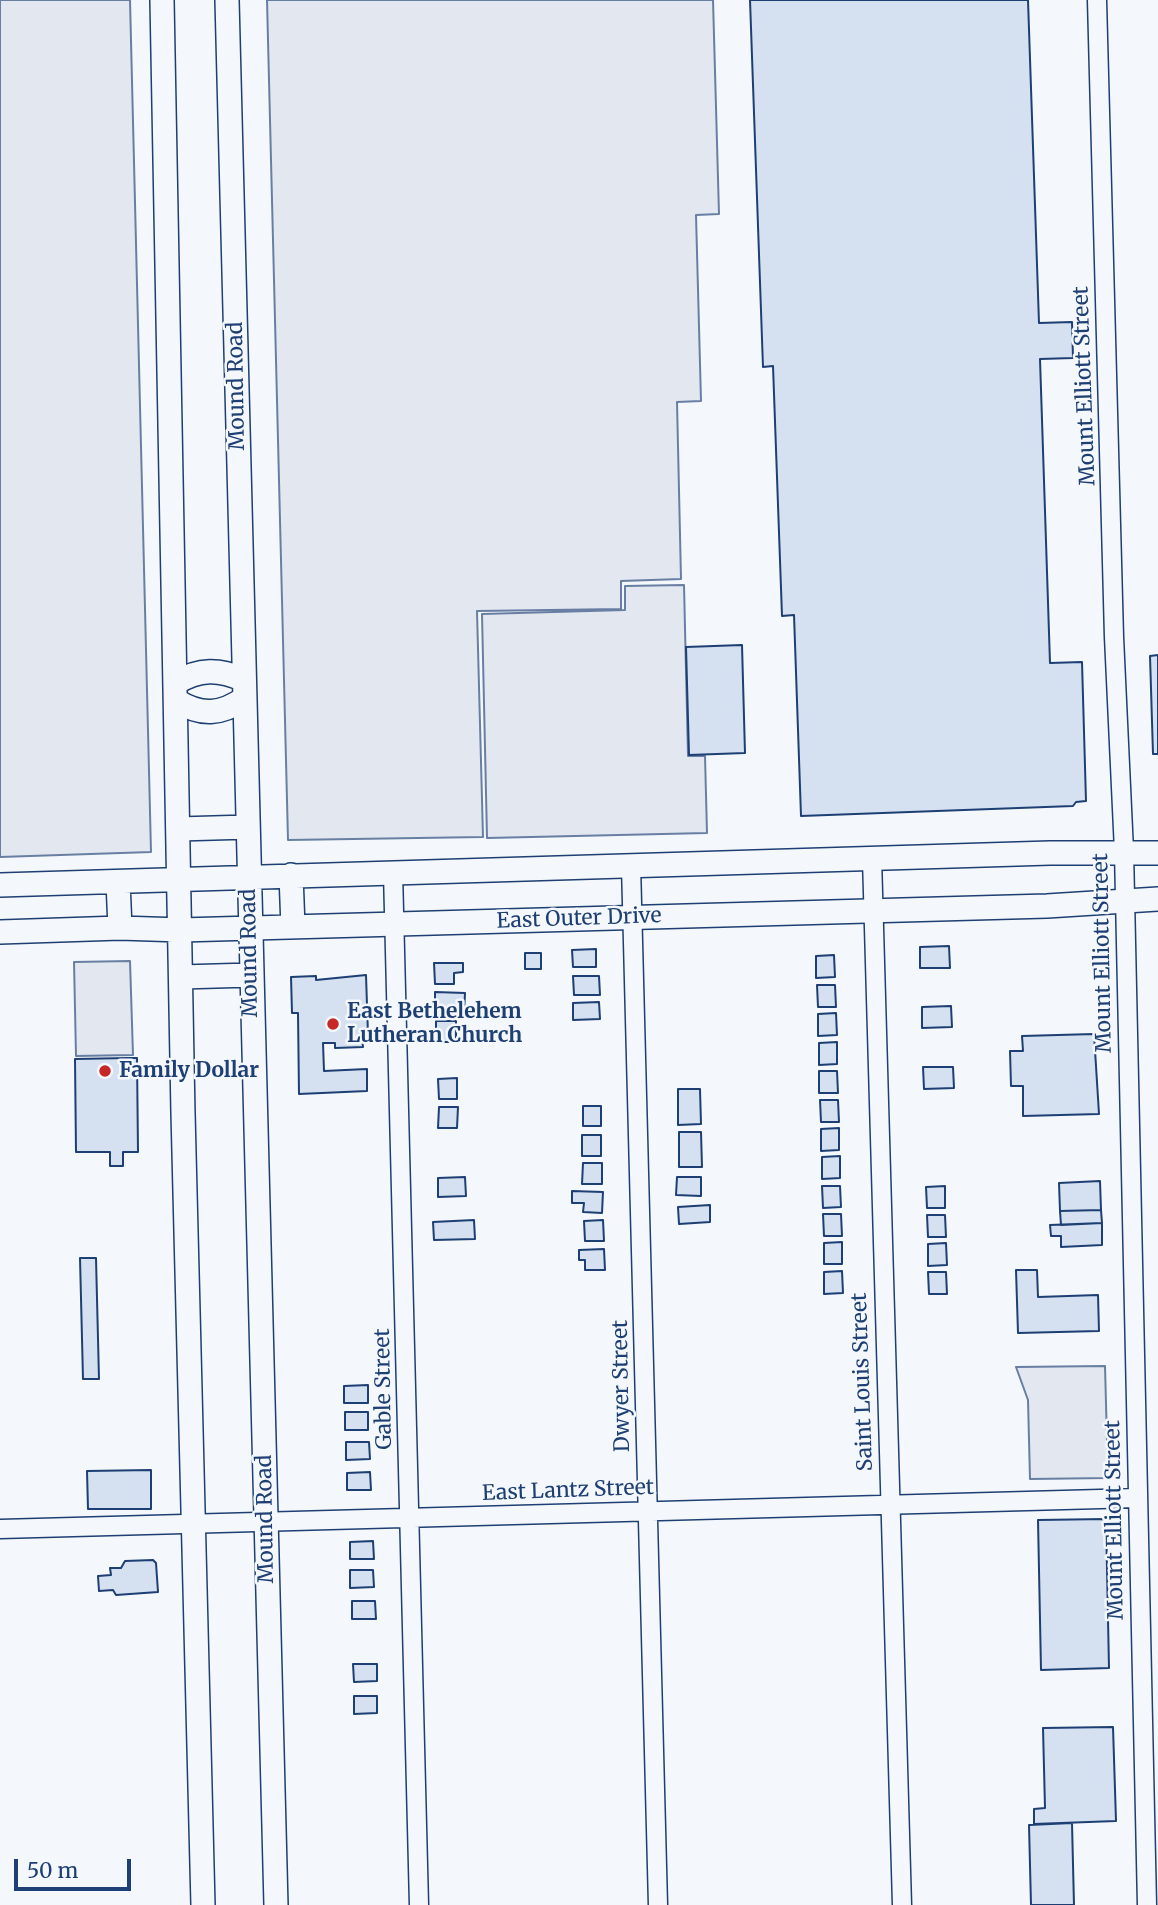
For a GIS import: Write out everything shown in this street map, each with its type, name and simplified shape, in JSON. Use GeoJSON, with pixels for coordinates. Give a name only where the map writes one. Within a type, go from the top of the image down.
{"type":"FeatureCollection","features":[{"type":"Feature","properties":{"kind":"main road"},"geometry":{"type":"LineString","coordinates":[[162,0],[203,1905]]}},
{"type":"Feature","properties":{"kind":"main road","name":"Mound Road"},"geometry":{"type":"LineString","coordinates":[[227,0],[275,1905]]}},
{"type":"Feature","properties":{"kind":"main road"},"geometry":{"type":"LineString","coordinates":[[210,671],[221,671],[244,689],[229,709],[210,712],[192,710],[176,692],[187,676],[210,671]]}},
{"type":"Feature","properties":{"kind":"main road"},"geometry":{"type":"LineString","coordinates":[[179,829],[248,827]]}},
{"type":"Feature","properties":{"kind":"main road"},"geometry":{"type":"LineString","coordinates":[[0,885],[1124,851],[1158,853]]}},
{"type":"Feature","properties":{"kind":"main road"},"geometry":{"type":"LineString","coordinates":[[291,875],[293,927]]}},
{"type":"Feature","properties":{"kind":"main road"},"geometry":{"type":"LineString","coordinates":[[118,882],[120,928]]}},
{"type":"Feature","properties":{"kind":"main road","name":"East Outer Drive"},"geometry":{"type":"LineString","coordinates":[[0,932],[120,928],[250,929],[873,911],[1158,899]]}},
{"type":"Feature","properties":{"kind":"main road"},"geometry":{"type":"LineString","coordinates":[[181,976],[251,975]]}},
{"type":"Feature","properties":{"kind":"street","name":"Mount Elliott Street"},"geometry":{"type":"LineString","coordinates":[[1097,0],[1114,636],[1124,851],[1147,1905]]}},
{"type":"Feature","properties":{"kind":"street","name":"Saint Louis Street"},"geometry":{"type":"LineString","coordinates":[[872,858],[902,1905]]}},
{"type":"Feature","properties":{"kind":"street","name":"Dwyer Street"},"geometry":{"type":"LineString","coordinates":[[631,865],[657,1905]]}},
{"type":"Feature","properties":{"kind":"street","name":"Gable Street"},"geometry":{"type":"LineString","coordinates":[[393,872],[419,1905]]}},
{"type":"Feature","properties":{"kind":"street","name":"East Lantz Street"},"geometry":{"type":"LineString","coordinates":[[0,1529],[1137,1497]]}},
{"type":"Feature","properties":{"kind":"shaded area"},"geometry":{"type":"Polygon","coordinates":[[[0,0],[130,0],[151,852],[0,857],[0,0]]]}},
{"type":"Feature","properties":{"kind":"shaded area"},"geometry":{"type":"Polygon","coordinates":[[[267,0],[713,0],[719,214],[696,215],[701,401],[677,402],[681,579],[621,581],[621,609],[477,611],[483,837],[288,840],[267,0]]]}},
{"type":"Feature","properties":{"kind":"shaded area"},"geometry":{"type":"Polygon","coordinates":[[[684,585],[688,756],[705,756],[707,833],[487,838],[482,614],[625,610],[625,586],[684,585]]]}},
{"type":"Feature","properties":{"kind":"shaded area"},"geometry":{"type":"Polygon","coordinates":[[[130,961],[133,1055],[76,1056],[74,962],[130,961]]]}},
{"type":"Feature","properties":{"kind":"shaded area"},"geometry":{"type":"Polygon","coordinates":[[[1105,1366],[1108,1478],[1030,1479],[1028,1400],[1016,1367],[1105,1366]]]}},
{"type":"Feature","properties":{"kind":"building"},"geometry":{"type":"Polygon","coordinates":[[[750,0],[1028,0],[1039,323],[1072,322],[1073,358],[1040,359],[1050,663],[1082,662],[1086,801],[1076,802],[1073,806],[801,816],[794,615],[782,616],[773,366],[763,367],[750,0]]]}},
{"type":"Feature","properties":{"kind":"building"},"geometry":{"type":"Polygon","coordinates":[[[742,645],[745,753],[689,755],[686,647],[742,645]]]}},
{"type":"Feature","properties":{"kind":"building"},"geometry":{"type":"Polygon","coordinates":[[[1158,655],[1158,754],[1153,754],[1150,656],[1158,655]]]}},
{"type":"Feature","properties":{"kind":"building"},"geometry":{"type":"Polygon","coordinates":[[[949,946],[950,968],[920,968],[920,947],[949,946]]]}},
{"type":"Feature","properties":{"kind":"building"},"geometry":{"type":"Polygon","coordinates":[[[596,949],[596,967],[573,967],[572,950],[596,949]]]}},
{"type":"Feature","properties":{"kind":"building"},"geometry":{"type":"Polygon","coordinates":[[[525,953],[541,953],[541,969],[525,969],[525,953]]]}},
{"type":"Feature","properties":{"kind":"building"},"geometry":{"type":"Polygon","coordinates":[[[834,955],[835,977],[816,978],[816,956],[834,955]]]}},
{"type":"Feature","properties":{"kind":"building"},"geometry":{"type":"Polygon","coordinates":[[[434,963],[463,963],[463,972],[454,973],[454,984],[435,984],[434,963]]]}},
{"type":"Feature","properties":{"kind":"building","name":"East Bethelehem Lutheran Church"},"geometry":{"type":"Polygon","coordinates":[[[366,975],[368,1035],[362,1036],[363,1047],[335,1048],[335,1043],[323,1043],[324,1071],[367,1069],[367,1091],[299,1094],[298,1013],[292,1013],[291,977],[316,976],[316,980],[366,975]]]}},
{"type":"Feature","properties":{"kind":"building"},"geometry":{"type":"Polygon","coordinates":[[[573,976],[599,976],[600,995],[574,995],[573,976]]]}},
{"type":"Feature","properties":{"kind":"building"},"geometry":{"type":"Polygon","coordinates":[[[817,985],[835,985],[836,1007],[818,1007],[817,985]]]}},
{"type":"Feature","properties":{"kind":"building"},"geometry":{"type":"Polygon","coordinates":[[[435,992],[465,993],[464,1014],[435,1013],[435,992]]]}},
{"type":"Feature","properties":{"kind":"building"},"geometry":{"type":"Polygon","coordinates":[[[599,1002],[600,1019],[573,1020],[573,1003],[599,1002]]]}},
{"type":"Feature","properties":{"kind":"building"},"geometry":{"type":"Polygon","coordinates":[[[951,1006],[952,1027],[922,1028],[922,1007],[951,1006]]]}},
{"type":"Feature","properties":{"kind":"building"},"geometry":{"type":"Polygon","coordinates":[[[836,1013],[837,1035],[818,1036],[818,1014],[836,1013]]]}},
{"type":"Feature","properties":{"kind":"building"},"geometry":{"type":"Polygon","coordinates":[[[436,1021],[456,1021],[456,1042],[436,1042],[436,1021]]]}},
{"type":"Feature","properties":{"kind":"building"},"geometry":{"type":"Polygon","coordinates":[[[1094,1034],[1099,1114],[1023,1116],[1023,1086],[1011,1086],[1010,1051],[1023,1051],[1022,1036],[1094,1034]]]}},
{"type":"Feature","properties":{"kind":"building"},"geometry":{"type":"Polygon","coordinates":[[[837,1042],[837,1064],[819,1065],[819,1043],[837,1042]]]}},
{"type":"Feature","properties":{"kind":"building"},"geometry":{"type":"Polygon","coordinates":[[[137,1058],[138,1152],[123,1152],[123,1166],[110,1166],[110,1152],[76,1152],[75,1059],[137,1058]]]}},
{"type":"Feature","properties":{"kind":"building"},"geometry":{"type":"Polygon","coordinates":[[[923,1067],[953,1067],[954,1088],[924,1089],[923,1067]]]}},
{"type":"Feature","properties":{"kind":"building"},"geometry":{"type":"Polygon","coordinates":[[[819,1071],[837,1071],[838,1093],[819,1093],[819,1071]]]}},
{"type":"Feature","properties":{"kind":"building"},"geometry":{"type":"Polygon","coordinates":[[[457,1078],[457,1099],[439,1099],[438,1079],[457,1078]]]}},
{"type":"Feature","properties":{"kind":"building"},"geometry":{"type":"Polygon","coordinates":[[[678,1089],[700,1089],[701,1124],[678,1125],[678,1089]]]}},
{"type":"Feature","properties":{"kind":"building"},"geometry":{"type":"Polygon","coordinates":[[[820,1100],[838,1100],[839,1122],[821,1122],[820,1100]]]}},
{"type":"Feature","properties":{"kind":"building"},"geometry":{"type":"Polygon","coordinates":[[[583,1106],[601,1106],[601,1126],[583,1126],[583,1106]]]}},
{"type":"Feature","properties":{"kind":"building"},"geometry":{"type":"Polygon","coordinates":[[[439,1107],[458,1107],[457,1128],[438,1128],[439,1107]]]}},
{"type":"Feature","properties":{"kind":"building"},"geometry":{"type":"Polygon","coordinates":[[[839,1128],[839,1150],[821,1151],[821,1129],[839,1128]]]}},
{"type":"Feature","properties":{"kind":"building"},"geometry":{"type":"Polygon","coordinates":[[[679,1132],[701,1132],[702,1167],[679,1167],[679,1132]]]}},
{"type":"Feature","properties":{"kind":"building"},"geometry":{"type":"Polygon","coordinates":[[[582,1135],[601,1135],[601,1156],[582,1156],[582,1135]]]}},
{"type":"Feature","properties":{"kind":"building"},"geometry":{"type":"Polygon","coordinates":[[[840,1156],[840,1178],[822,1179],[822,1157],[840,1156]]]}},
{"type":"Feature","properties":{"kind":"building"},"geometry":{"type":"Polygon","coordinates":[[[583,1163],[602,1163],[602,1184],[582,1184],[583,1163]]]}},
{"type":"Feature","properties":{"kind":"building"},"geometry":{"type":"Polygon","coordinates":[[[465,1177],[466,1196],[438,1197],[438,1178],[465,1177]]]}},
{"type":"Feature","properties":{"kind":"building"},"geometry":{"type":"Polygon","coordinates":[[[677,1177],[701,1177],[701,1196],[676,1195],[677,1177]]]}},
{"type":"Feature","properties":{"kind":"building"},"geometry":{"type":"Polygon","coordinates":[[[1100,1181],[1101,1210],[1060,1211],[1059,1183],[1100,1181]]]}},
{"type":"Feature","properties":{"kind":"building"},"geometry":{"type":"Polygon","coordinates":[[[822,1186],[840,1186],[841,1207],[823,1208],[822,1186]]]}},
{"type":"Feature","properties":{"kind":"building"},"geometry":{"type":"Polygon","coordinates":[[[945,1186],[945,1208],[927,1208],[926,1187],[945,1186]]]}},
{"type":"Feature","properties":{"kind":"building"},"geometry":{"type":"Polygon","coordinates":[[[572,1191],[603,1192],[602,1213],[583,1212],[584,1203],[572,1203],[572,1191]]]}},
{"type":"Feature","properties":{"kind":"building"},"geometry":{"type":"Polygon","coordinates":[[[710,1205],[710,1222],[679,1224],[678,1207],[710,1205]]]}},
{"type":"Feature","properties":{"kind":"building"},"geometry":{"type":"Polygon","coordinates":[[[1101,1210],[1102,1223],[1061,1225],[1060,1211],[1101,1210]]]}},
{"type":"Feature","properties":{"kind":"building"},"geometry":{"type":"Polygon","coordinates":[[[823,1214],[841,1214],[842,1236],[824,1236],[823,1214]]]}},
{"type":"Feature","properties":{"kind":"building"},"geometry":{"type":"Polygon","coordinates":[[[927,1215],[945,1215],[946,1237],[928,1237],[927,1215]]]}},
{"type":"Feature","properties":{"kind":"building"},"geometry":{"type":"Polygon","coordinates":[[[474,1220],[475,1239],[434,1240],[433,1222],[474,1220]]]}},
{"type":"Feature","properties":{"kind":"building"},"geometry":{"type":"Polygon","coordinates":[[[603,1220],[604,1241],[585,1241],[584,1221],[603,1220]]]}},
{"type":"Feature","properties":{"kind":"building"},"geometry":{"type":"Polygon","coordinates":[[[1102,1223],[1102,1245],[1061,1247],[1061,1236],[1051,1236],[1050,1225],[1102,1223]]]}},
{"type":"Feature","properties":{"kind":"building"},"geometry":{"type":"Polygon","coordinates":[[[842,1242],[842,1264],[824,1264],[824,1243],[842,1242]]]}},
{"type":"Feature","properties":{"kind":"building"},"geometry":{"type":"Polygon","coordinates":[[[946,1243],[947,1265],[928,1266],[928,1244],[946,1243]]]}},
{"type":"Feature","properties":{"kind":"building"},"geometry":{"type":"Polygon","coordinates":[[[604,1249],[605,1270],[585,1270],[585,1260],[579,1260],[579,1250],[604,1249]]]}},
{"type":"Feature","properties":{"kind":"building"},"geometry":{"type":"Polygon","coordinates":[[[80,1258],[96,1258],[99,1379],[83,1379],[80,1258]]]}},
{"type":"Feature","properties":{"kind":"building"},"geometry":{"type":"Polygon","coordinates":[[[1016,1270],[1037,1270],[1038,1297],[1098,1295],[1099,1331],[1018,1333],[1016,1270]]]}},
{"type":"Feature","properties":{"kind":"building"},"geometry":{"type":"Polygon","coordinates":[[[842,1271],[843,1293],[824,1294],[824,1272],[842,1271]]]}},
{"type":"Feature","properties":{"kind":"building"},"geometry":{"type":"Polygon","coordinates":[[[928,1272],[946,1272],[947,1294],[929,1294],[928,1272]]]}},
{"type":"Feature","properties":{"kind":"building"},"geometry":{"type":"Polygon","coordinates":[[[368,1385],[368,1403],[344,1403],[344,1386],[368,1385]]]}},
{"type":"Feature","properties":{"kind":"building"},"geometry":{"type":"Polygon","coordinates":[[[345,1412],[368,1412],[368,1430],[345,1430],[345,1412]]]}},
{"type":"Feature","properties":{"kind":"building"},"geometry":{"type":"Polygon","coordinates":[[[346,1442],[369,1442],[370,1459],[346,1460],[346,1442]]]}},
{"type":"Feature","properties":{"kind":"building"},"geometry":{"type":"Polygon","coordinates":[[[151,1470],[151,1509],[88,1509],[87,1471],[151,1470]]]}},
{"type":"Feature","properties":{"kind":"building"},"geometry":{"type":"Polygon","coordinates":[[[370,1472],[371,1490],[347,1490],[347,1473],[370,1472]]]}},
{"type":"Feature","properties":{"kind":"building"},"geometry":{"type":"Polygon","coordinates":[[[1106,1519],[1109,1668],[1041,1670],[1038,1520],[1106,1519]]]}},
{"type":"Feature","properties":{"kind":"building"},"geometry":{"type":"Polygon","coordinates":[[[373,1541],[374,1559],[350,1559],[350,1542],[373,1541]]]}},
{"type":"Feature","properties":{"kind":"building"},"geometry":{"type":"Polygon","coordinates":[[[153,1560],[156,1563],[158,1592],[116,1595],[113,1590],[99,1591],[98,1576],[111,1575],[110,1568],[121,1568],[125,1561],[153,1560]]]}},
{"type":"Feature","properties":{"kind":"building"},"geometry":{"type":"Polygon","coordinates":[[[350,1570],[373,1570],[374,1587],[350,1588],[350,1570]]]}},
{"type":"Feature","properties":{"kind":"building"},"geometry":{"type":"Polygon","coordinates":[[[352,1601],[375,1601],[376,1619],[352,1619],[352,1601]]]}},
{"type":"Feature","properties":{"kind":"building"},"geometry":{"type":"Polygon","coordinates":[[[353,1664],[377,1664],[377,1681],[354,1682],[353,1664]]]}},
{"type":"Feature","properties":{"kind":"building"},"geometry":{"type":"Polygon","coordinates":[[[354,1696],[377,1696],[377,1713],[354,1714],[354,1696]]]}},
{"type":"Feature","properties":{"kind":"building"},"geometry":{"type":"Polygon","coordinates":[[[1113,1727],[1116,1821],[1034,1824],[1034,1809],[1045,1808],[1043,1728],[1113,1727]]]}},
{"type":"Feature","properties":{"kind":"building"},"geometry":{"type":"Polygon","coordinates":[[[1072,1823],[1074,1905],[1031,1905],[1029,1825],[1072,1823]]]}},
{"type":"Feature","properties":{"kind":"place","name":"East Bethelehem Lutheran Church"},"geometry":{"type":"Point","coordinates":[333,1024]}},
{"type":"Feature","properties":{"kind":"place","name":"Family Dollar"},"geometry":{"type":"Point","coordinates":[105,1071]}}]}
